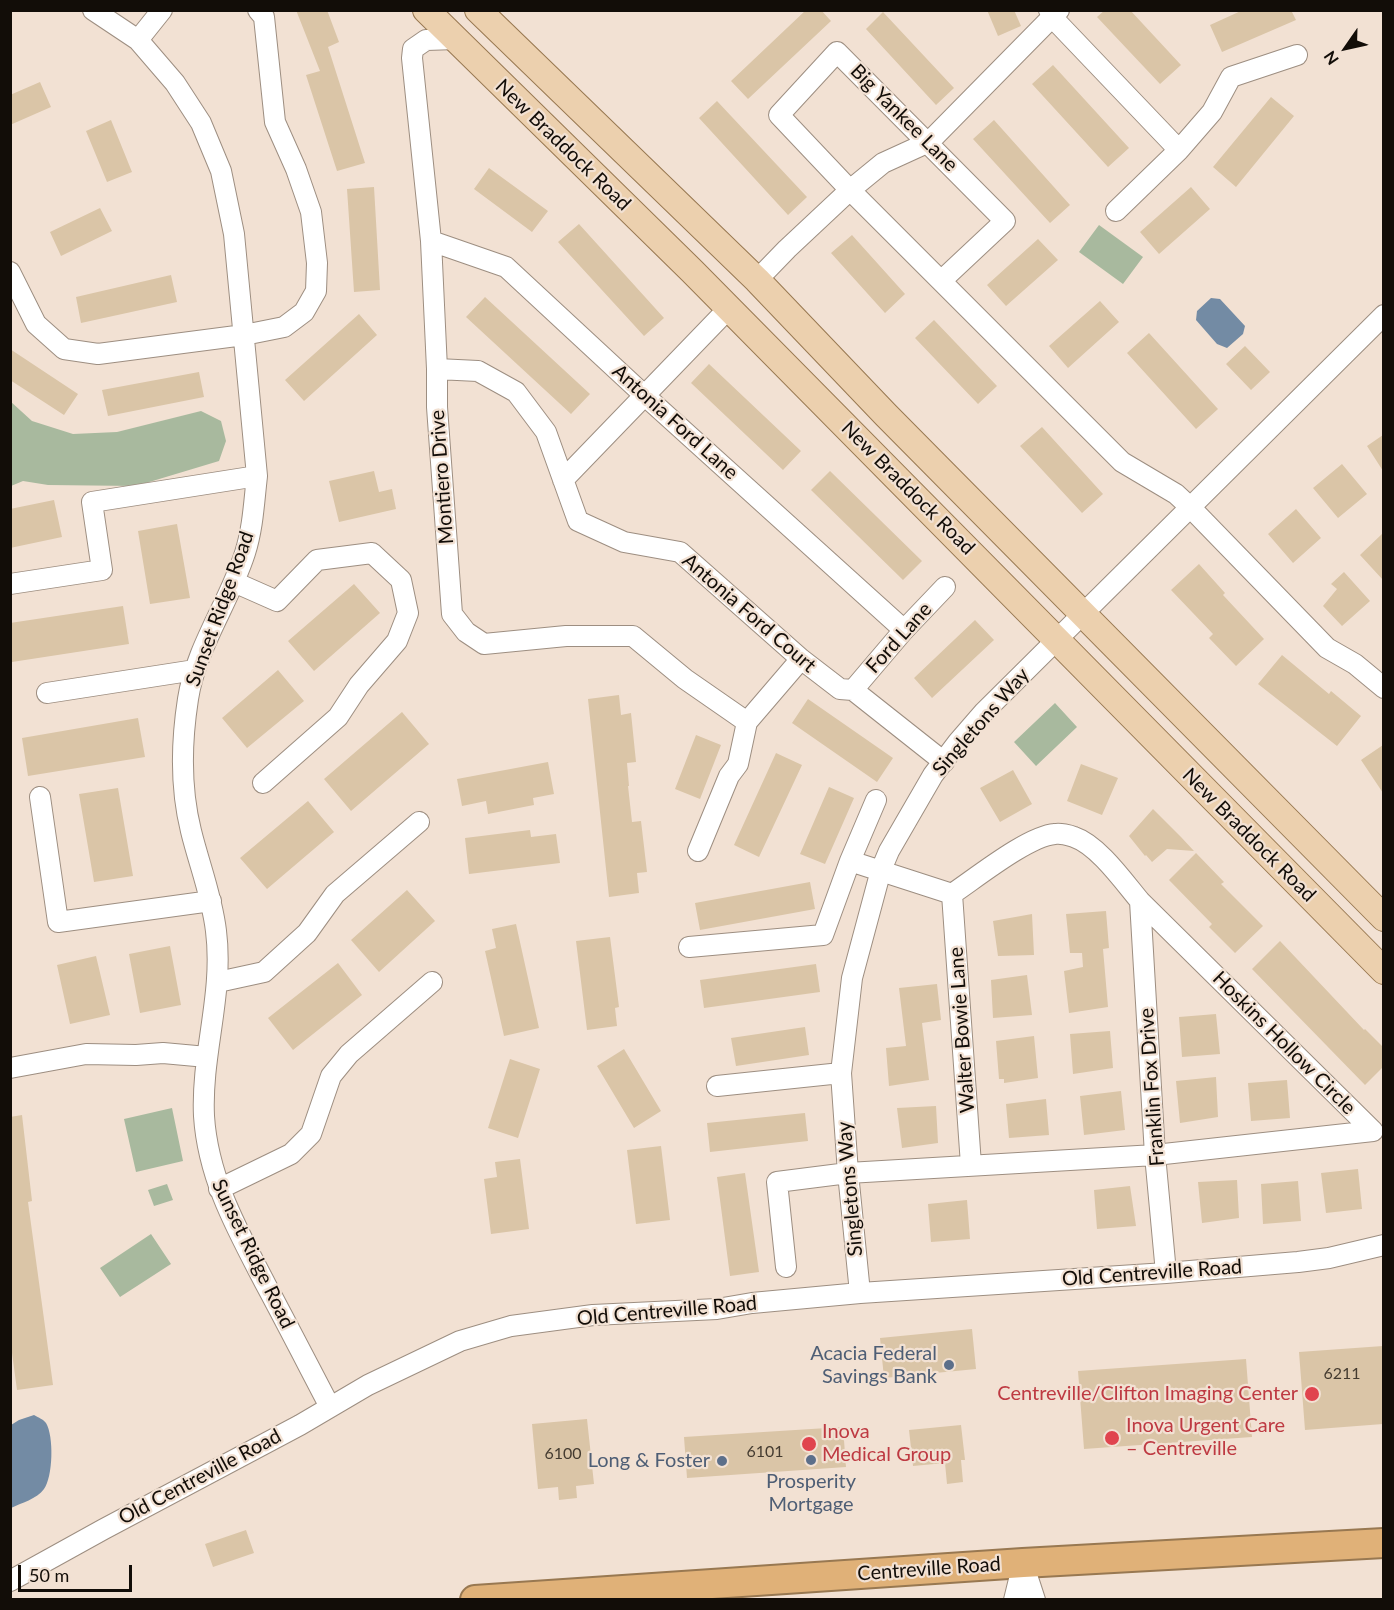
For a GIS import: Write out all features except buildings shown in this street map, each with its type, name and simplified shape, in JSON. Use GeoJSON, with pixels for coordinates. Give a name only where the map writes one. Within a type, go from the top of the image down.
{"type":"FeatureCollection","features":[{"type":"Feature","properties":{"kind":"highway","name":"Centreville Road"},"geometry":{"type":"LineString","coordinates":[[475,1599],[1023,1563],[1383,1543]]}},
{"type":"Feature","properties":{"kind":"main road","name":"New Braddock Road"},"geometry":{"type":"LineString","coordinates":[[478,10],[758,280],[886,414],[1383,918]]}},
{"type":"Feature","properties":{"kind":"main road","name":"New Braddock Road"},"geometry":{"type":"LineString","coordinates":[[434,13],[456,39],[729,308],[1383,971]]}},
{"type":"Feature","properties":{"kind":"street","name":"Sunset Ridge Road"},"geometry":{"type":"LineString","coordinates":[[93,10],[138,40],[180,89],[213,148],[227,192],[234,234],[257,476],[253,520],[246,552],[195,670],[188,695],[183,733],[182,769],[185,804],[211,901],[218,945],[218,982],[204,1084],[204,1118],[210,1156],[219,1189],[231,1217],[330,1407]]}},
{"type":"Feature","properties":{"kind":"street"},"geometry":{"type":"LineString","coordinates":[[138,40],[162,10]]}},
{"type":"Feature","properties":{"kind":"street"},"geometry":{"type":"LineString","coordinates":[[10,272],[36,324],[64,349],[98,354],[244,335],[284,327],[304,312],[316,291],[317,263],[311,212],[276,122],[264,17],[258,10]]}},
{"type":"Feature","properties":{"kind":"street"},"geometry":{"type":"LineString","coordinates":[[758,280],[787,249],[850,190],[883,163],[929,142],[1053,13],[1179,150]]}},
{"type":"Feature","properties":{"kind":"street","name":"Montiero Drive"},"geometry":{"type":"LineString","coordinates":[[456,39],[423,41],[413,49],[412,58],[431,242],[437,407],[452,614],[466,632],[484,644],[566,636],[633,636],[685,679],[747,722]]}},
{"type":"Feature","properties":{"kind":"street","name":"Big Yankee Lane"},"geometry":{"type":"LineString","coordinates":[[941,281],[1005,221],[837,52],[779,115],[850,190],[941,281],[1122,462],[1176,494],[1327,648],[1355,664],[1383,688]]}},
{"type":"Feature","properties":{"kind":"street"},"geometry":{"type":"LineString","coordinates":[[1116,211],[1179,150],[1212,112],[1231,77],[1297,55]]}},
{"type":"Feature","properties":{"kind":"street","name":"Antonia Ford Lane"},"geometry":{"type":"LineString","coordinates":[[431,242],[506,267],[904,630]]}},
{"type":"Feature","properties":{"kind":"street"},"geometry":{"type":"LineString","coordinates":[[562,480],[729,308]]}},
{"type":"Feature","properties":{"kind":"street","name":"Singletons Way"},"geometry":{"type":"LineString","coordinates":[[860,1293],[841,1073],[852,978],[881,870],[919,798],[957,742],[984,712],[1383,315]]}},
{"type":"Feature","properties":{"kind":"street","name":"Antonia Ford Court"},"geometry":{"type":"LineString","coordinates":[[437,369],[478,370],[516,392],[546,432],[578,520],[624,542],[680,552],[801,659],[840,689],[853,690],[944,762]]}},
{"type":"Feature","properties":{"kind":"street"},"geometry":{"type":"LineString","coordinates":[[10,584],[102,570],[92,502],[257,476]]}},
{"type":"Feature","properties":{"kind":"street"},"geometry":{"type":"LineString","coordinates":[[234,582],[277,601],[317,560],[372,553],[401,580],[408,613],[397,641],[359,685],[338,717],[263,783]]}},
{"type":"Feature","properties":{"kind":"street","name":"Ford Lane"},"geometry":{"type":"LineString","coordinates":[[853,690],[904,630],[945,587]]}},
{"type":"Feature","properties":{"kind":"street"},"geometry":{"type":"LineString","coordinates":[[698,851],[729,776],[738,764],[747,722],[801,659]]}},
{"type":"Feature","properties":{"kind":"street"},"geometry":{"type":"LineString","coordinates":[[47,693],[195,670]]}},
{"type":"Feature","properties":{"kind":"street"},"geometry":{"type":"LineString","coordinates":[[40,797],[58,922],[211,901]]}},
{"type":"Feature","properties":{"kind":"street"},"geometry":{"type":"LineString","coordinates":[[688,947],[823,935],[850,861],[876,800]]}},
{"type":"Feature","properties":{"kind":"street"},"geometry":{"type":"LineString","coordinates":[[218,982],[264,972],[307,933],[335,894],[419,822]]}},
{"type":"Feature","properties":{"kind":"street","name":"Hoskins Hollow Circle"},"geometry":{"type":"LineString","coordinates":[[786,1267],[777,1182],[848,1173],[1155,1155],[1373,1131],[1140,900],[1092,849],[1075,837],[1055,834],[1024,845],[952,894]]}},
{"type":"Feature","properties":{"kind":"street"},"geometry":{"type":"LineString","coordinates":[[850,861],[952,894]]}},
{"type":"Feature","properties":{"kind":"street","name":"Walter Bowie Lane"},"geometry":{"type":"LineString","coordinates":[[952,894],[972,1166]]}},
{"type":"Feature","properties":{"kind":"street","name":"Franklin Fox Drive"},"geometry":{"type":"LineString","coordinates":[[1140,900],[1155,1155],[1166,1273]]}},
{"type":"Feature","properties":{"kind":"street"},"geometry":{"type":"LineString","coordinates":[[219,1189],[291,1154],[311,1134],[330,1076],[349,1054],[432,982]]}},
{"type":"Feature","properties":{"kind":"street"},"geometry":{"type":"LineString","coordinates":[[10,1068],[86,1054],[164,1053],[207,1057]]}},
{"type":"Feature","properties":{"kind":"street"},"geometry":{"type":"LineString","coordinates":[[717,1086],[841,1073]]}},
{"type":"Feature","properties":{"kind":"street","name":"Old Centreville Road"},"geometry":{"type":"LineString","coordinates":[[10,1581],[368,1385],[460,1341],[511,1326],[593,1316],[717,1310],[752,1303],[860,1293],[1166,1273],[1329,1258],[1383,1245]]}},
{"type":"Feature","properties":{"kind":"street"},"geometry":{"type":"LineString","coordinates":[[1014,1599],[1023,1563]]}},
{"type":"Feature","properties":{"kind":"street"},"geometry":{"type":"LineString","coordinates":[[1023,1563],[1035,1599]]}},
{"type":"Feature","properties":{"kind":"green space"},"geometry":{"type":"Polygon","coordinates":[[[1099,225],[1143,257],[1123,284],[1079,252],[1099,225]]]}},
{"type":"Feature","properties":{"kind":"green space"},"geometry":{"type":"Polygon","coordinates":[[[10,401],[32,421],[73,434],[117,432],[201,411],[221,421],[226,441],[219,461],[136,486],[48,485],[23,481],[11,486],[10,401]]]}},
{"type":"Feature","properties":{"kind":"green space"},"geometry":{"type":"Polygon","coordinates":[[[1055,703],[1077,727],[1036,766],[1014,742],[1055,703]]]}},
{"type":"Feature","properties":{"kind":"green space"},"geometry":{"type":"Polygon","coordinates":[[[172,1108],[183,1161],[136,1172],[124,1119],[172,1108]]]}},
{"type":"Feature","properties":{"kind":"green space"},"geometry":{"type":"Polygon","coordinates":[[[167,1184],[173,1200],[154,1206],[148,1190],[167,1184]]]}},
{"type":"Feature","properties":{"kind":"green space"},"geometry":{"type":"Polygon","coordinates":[[[151,1234],[171,1264],[120,1297],[100,1268],[151,1234]]]}},
{"type":"Feature","properties":{"kind":"water"},"geometry":{"type":"Polygon","coordinates":[[[1211,298],[1220,299],[1245,326],[1243,334],[1227,348],[1217,344],[1196,320],[1197,311],[1211,298]]]}},
{"type":"Feature","properties":{"kind":"water"},"geometry":{"type":"Polygon","coordinates":[[[34,1415],[45,1422],[49,1429],[51,1466],[49,1475],[41,1492],[11,1508],[11,1425],[34,1415]]]}},
{"type":"Feature","properties":{"kind":"place","name":"Acacia Federal Savings Bank"},"geometry":{"type":"Point","coordinates":[949,1365]}},
{"type":"Feature","properties":{"kind":"place","name":"Centreville/Clifton Imaging Center"},"geometry":{"type":"Point","coordinates":[1312,1394]}},
{"type":"Feature","properties":{"kind":"place","name":"Inova Urgent Care – Centreville"},"geometry":{"type":"Point","coordinates":[1112,1438]}},
{"type":"Feature","properties":{"kind":"place","name":"Inova Medical Group"},"geometry":{"type":"Point","coordinates":[809,1444]}},
{"type":"Feature","properties":{"kind":"place","name":"Prosperity Mortgage"},"geometry":{"type":"Point","coordinates":[811,1460]}},
{"type":"Feature","properties":{"kind":"place","name":"Long & Foster"},"geometry":{"type":"Point","coordinates":[722,1461]}}]}
